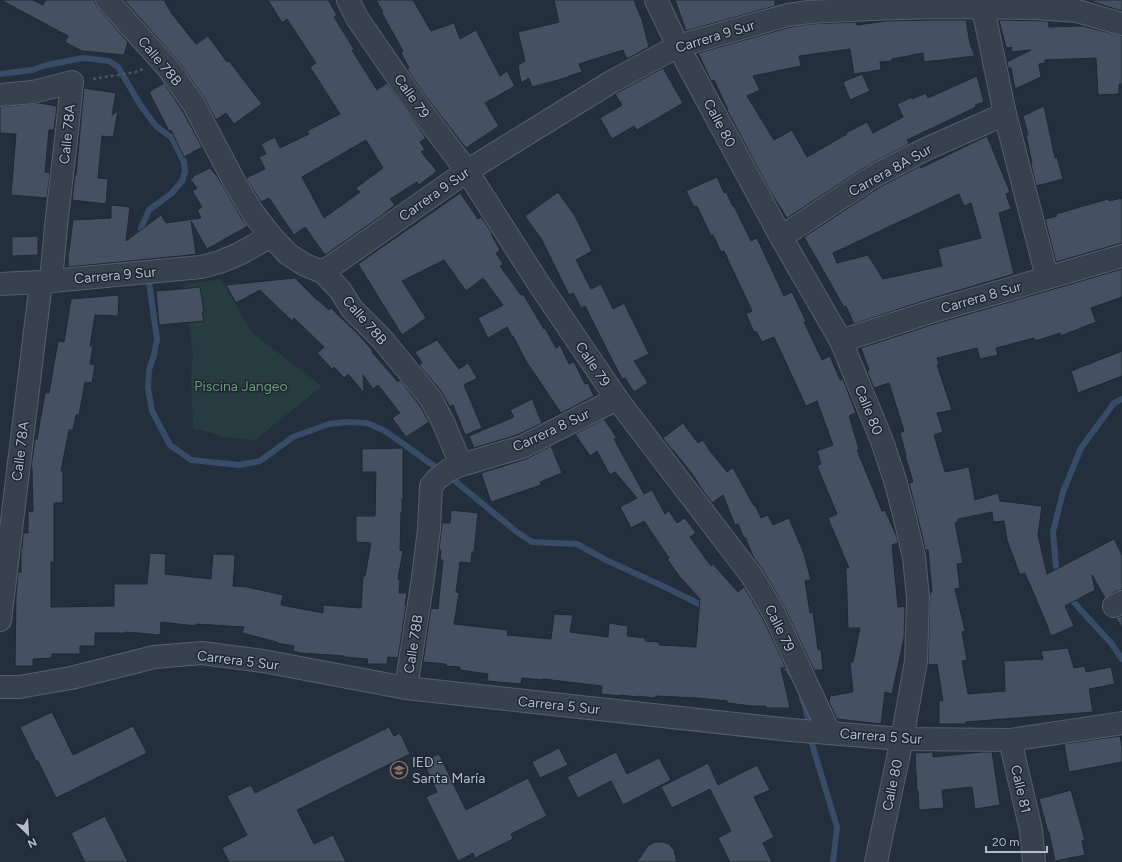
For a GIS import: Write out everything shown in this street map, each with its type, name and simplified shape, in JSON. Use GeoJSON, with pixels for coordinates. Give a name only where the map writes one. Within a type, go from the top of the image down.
{"type":"FeatureCollection","features":[{"type":"Feature","properties":{"kind":"street","name":"Calle 78B"},"geometry":{"type":"LineString","coordinates":[[107,0],[169,69],[193,104],[235,183],[253,213],[270,236],[288,254],[305,265],[323,272],[340,290],[352,309],[382,339],[431,399],[444,424],[449,471],[431,486],[429,529],[423,578],[406,688]]}},
{"type":"Feature","properties":{"kind":"street","name":"Calle 79"},"geometry":{"type":"LineString","coordinates":[[348,0],[357,18],[414,101],[467,171],[539,284],[617,398],[752,576],[774,613],[829,732]]}},
{"type":"Feature","properties":{"kind":"street","name":"Calle 80"},"geometry":{"type":"LineString","coordinates":[[656,0],[678,46],[781,237],[841,341],[884,448],[901,500],[914,557],[918,598],[916,661],[902,738],[876,862]]}},
{"type":"Feature","properties":{"kind":"street","name":"Carrera 9 Sur"},"geometry":{"type":"LineString","coordinates":[[323,272],[467,171],[611,82],[678,46],[768,20],[809,12],[934,7],[1035,8],[1077,11],[1122,24]]}},
{"type":"Feature","properties":{"kind":"street"},"geometry":{"type":"LineString","coordinates":[[983,8],[1006,114],[1048,277]]}},
{"type":"Feature","properties":{"kind":"street","name":"Calle 78A"},"geometry":{"type":"LineString","coordinates":[[0,95],[33,92],[72,82],[56,226],[46,281],[0,620]]}},
{"type":"Feature","properties":{"kind":"street","name":"Carrera 8A Sur"},"geometry":{"type":"LineString","coordinates":[[781,237],[874,176],[924,150],[1006,114]]}},
{"type":"Feature","properties":{"kind":"street","name":"Carrera 9 Sur"},"geometry":{"type":"LineString","coordinates":[[0,284],[202,267],[220,262],[241,253],[270,236]]}},
{"type":"Feature","properties":{"kind":"street","name":"Carrera 8 Sur"},"geometry":{"type":"LineString","coordinates":[[841,341],[927,313],[1122,256]]}},
{"type":"Feature","properties":{"kind":"street","name":"Carrera 8 Sur"},"geometry":{"type":"LineString","coordinates":[[449,471],[522,447],[617,398]]}},
{"type":"Feature","properties":{"kind":"street","name":"Carrera 5 Sur"},"geometry":{"type":"LineString","coordinates":[[0,687],[19,687],[71,678],[154,657],[202,653],[264,661],[406,688],[791,730],[902,738],[1010,740],[1122,723]]}},
{"type":"Feature","properties":{"kind":"street","name":"Calle 81"},"geometry":{"type":"LineString","coordinates":[[1010,740],[1031,830],[1034,862]]}},
{"type":"Feature","properties":{"kind":"path"},"geometry":{"type":"LineString","coordinates":[[116,75],[136,72]]}},
{"type":"Feature","properties":{"kind":"green space","name":"Piscina Jangeo"},"geometry":{"type":"Polygon","coordinates":[[[221,279],[252,333],[322,386],[255,440],[225,437],[193,428],[191,375],[193,354],[183,285],[221,279]]]}},
{"type":"Feature","properties":{"kind":"building"},"geometry":{"type":"Polygon","coordinates":[[[1,0],[33,0],[43,5],[46,0],[95,0],[98,8],[128,42],[124,55],[82,51],[65,42],[68,36],[1,0]]]}},
{"type":"Feature","properties":{"kind":"building"},"geometry":{"type":"Polygon","coordinates":[[[124,0],[164,0],[172,14],[196,44],[208,36],[227,62],[229,61],[262,104],[234,124],[226,113],[216,120],[203,96],[179,62],[124,0]]]}},
{"type":"Feature","properties":{"kind":"building"},"geometry":{"type":"Polygon","coordinates":[[[268,0],[328,0],[337,15],[334,17],[354,49],[352,50],[377,90],[387,83],[426,138],[420,142],[425,150],[421,152],[437,171],[419,185],[417,182],[390,199],[395,205],[325,255],[305,227],[294,235],[269,198],[261,202],[246,178],[265,169],[259,157],[266,154],[261,144],[275,137],[280,148],[309,134],[307,131],[340,114],[310,67],[316,63],[287,19],[282,23],[268,0]],[[366,140],[302,177],[324,218],[360,192],[356,188],[383,168],[366,140]]]}},
{"type":"Feature","properties":{"kind":"building"},"geometry":{"type":"Polygon","coordinates":[[[376,0],[413,0],[431,31],[454,23],[460,39],[476,30],[500,76],[507,71],[515,86],[485,103],[499,126],[466,148],[424,94],[407,69],[409,68],[401,53],[403,51],[376,0]]]}},
{"type":"Feature","properties":{"kind":"building"},"geometry":{"type":"Polygon","coordinates":[[[554,0],[634,0],[642,20],[649,47],[627,59],[623,50],[579,64],[582,72],[569,77],[532,87],[529,78],[521,83],[518,65],[525,61],[518,32],[559,22],[554,0]]]}},
{"type":"Feature","properties":{"kind":"building"},"geometry":{"type":"Polygon","coordinates":[[[675,0],[775,0],[775,6],[686,31],[675,0]]]}},
{"type":"Feature","properties":{"kind":"building"},"geometry":{"type":"Polygon","coordinates":[[[1093,0],[1122,0],[1122,11],[1093,2],[1093,0]]]}},
{"type":"Feature","properties":{"kind":"building"},"geometry":{"type":"Polygon","coordinates":[[[966,20],[970,44],[975,56],[924,62],[923,53],[892,59],[892,61],[880,62],[881,70],[854,74],[850,49],[799,56],[801,66],[753,76],[760,90],[747,96],[774,140],[792,130],[807,157],[867,122],[873,133],[903,117],[897,104],[912,97],[912,99],[926,93],[928,98],[977,76],[984,102],[975,105],[976,107],[907,140],[909,144],[867,166],[787,218],[771,193],[727,110],[714,80],[711,81],[698,53],[791,27],[810,24],[856,22],[857,25],[886,21],[966,20]]]}},
{"type":"Feature","properties":{"kind":"building"},"geometry":{"type":"Polygon","coordinates":[[[999,20],[1048,21],[1049,27],[1083,26],[1122,36],[1122,84],[1119,84],[1119,94],[1098,95],[1096,58],[1045,60],[1045,63],[1039,64],[1041,77],[1015,89],[1011,68],[1008,68],[1007,62],[1031,50],[1011,52],[1012,47],[1006,48],[999,20]]]}},
{"type":"Feature","properties":{"kind":"building"},"geometry":{"type":"Polygon","coordinates":[[[663,68],[683,103],[637,130],[634,126],[612,139],[600,118],[622,105],[615,94],[663,68]]]}},
{"type":"Feature","properties":{"kind":"building"},"geometry":{"type":"Polygon","coordinates":[[[862,74],[870,91],[850,100],[843,82],[862,74]]]}},
{"type":"Feature","properties":{"kind":"building"},"geometry":{"type":"Polygon","coordinates":[[[164,83],[182,110],[202,147],[184,157],[171,130],[169,131],[149,92],[164,83]]]}},
{"type":"Feature","properties":{"kind":"building"},"geometry":{"type":"Polygon","coordinates":[[[84,88],[116,93],[112,115],[118,111],[113,137],[102,136],[98,178],[108,179],[106,204],[72,200],[76,175],[84,88]]]}},
{"type":"Feature","properties":{"kind":"building"},"geometry":{"type":"Polygon","coordinates":[[[39,103],[57,106],[54,130],[49,130],[45,172],[50,173],[47,198],[11,195],[16,134],[0,133],[0,107],[39,103]]]}},
{"type":"Feature","properties":{"kind":"building"},"geometry":{"type":"Polygon","coordinates":[[[1044,106],[1055,158],[1057,157],[1063,179],[1036,186],[1026,135],[1028,135],[1023,116],[1044,106]]]}},
{"type":"Feature","properties":{"kind":"building"},"geometry":{"type":"Polygon","coordinates":[[[987,136],[1010,192],[1006,194],[1011,209],[999,213],[1014,274],[923,301],[854,324],[846,306],[844,307],[804,237],[880,187],[920,166],[921,168],[987,136]],[[959,194],[833,253],[837,263],[868,255],[883,279],[942,266],[938,249],[981,238],[971,203],[964,206],[959,194]]]}},
{"type":"Feature","properties":{"kind":"building"},"geometry":{"type":"Polygon","coordinates":[[[210,168],[217,176],[242,219],[248,226],[207,249],[191,221],[196,254],[68,267],[68,251],[73,220],[111,218],[111,205],[130,207],[126,241],[161,215],[166,223],[201,218],[197,210],[202,207],[192,191],[197,188],[190,179],[210,168]]]}},
{"type":"Feature","properties":{"kind":"building"},"geometry":{"type":"Polygon","coordinates":[[[717,177],[724,193],[726,192],[733,207],[734,206],[751,241],[757,238],[784,296],[792,292],[822,360],[830,356],[840,380],[843,379],[856,413],[849,416],[859,449],[857,450],[882,511],[885,510],[897,537],[898,543],[892,545],[898,607],[905,606],[904,638],[892,694],[885,692],[881,724],[837,719],[829,702],[830,696],[853,692],[850,662],[853,662],[860,628],[848,628],[846,568],[849,568],[828,518],[837,514],[817,466],[821,464],[817,451],[833,445],[817,401],[806,406],[774,337],[762,342],[756,331],[754,332],[746,314],[752,311],[724,251],[721,252],[713,235],[711,236],[697,206],[694,207],[686,191],[717,177]]]}},
{"type":"Feature","properties":{"kind":"building"},"geometry":{"type":"Polygon","coordinates":[[[558,192],[575,216],[592,251],[576,260],[591,289],[601,284],[613,309],[624,303],[649,354],[634,361],[648,383],[634,392],[625,378],[622,379],[585,306],[581,308],[573,293],[569,295],[542,240],[525,216],[558,192]]]}},
{"type":"Feature","properties":{"kind":"building"},"geometry":{"type":"Polygon","coordinates":[[[460,193],[478,219],[481,217],[492,233],[491,234],[500,250],[496,253],[503,264],[500,266],[521,295],[523,294],[556,348],[560,345],[569,364],[574,362],[585,384],[588,383],[594,396],[561,413],[526,361],[507,327],[488,338],[478,318],[503,305],[483,278],[466,291],[444,260],[402,281],[426,318],[402,335],[358,264],[460,193]]]}},
{"type":"Feature","properties":{"kind":"building"},"geometry":{"type":"Polygon","coordinates":[[[1122,198],[1122,244],[1056,262],[1045,219],[1057,216],[1056,214],[1108,199],[1109,201],[1122,198]]]}},
{"type":"Feature","properties":{"kind":"building"},"geometry":{"type":"Polygon","coordinates":[[[38,236],[38,255],[12,256],[12,237],[38,236]]]}},
{"type":"Feature","properties":{"kind":"building"},"geometry":{"type":"Polygon","coordinates":[[[1122,269],[1122,297],[1091,308],[1096,322],[1061,336],[1060,333],[1035,341],[1034,338],[996,348],[998,355],[980,359],[977,348],[937,358],[939,365],[937,365],[952,410],[937,413],[943,432],[934,435],[945,472],[969,467],[975,500],[998,493],[1000,501],[1042,506],[1038,535],[1047,574],[1114,539],[1122,555],[1122,590],[1116,591],[1105,598],[1092,575],[1095,590],[1065,606],[1074,626],[1051,636],[1025,573],[1020,575],[1007,540],[1004,521],[993,522],[992,512],[958,519],[958,522],[955,523],[963,563],[957,564],[960,588],[955,589],[965,631],[962,632],[967,660],[962,661],[968,694],[1005,691],[1004,661],[1043,659],[1041,651],[1068,648],[1074,668],[1085,666],[1086,672],[1111,667],[1115,684],[1089,689],[1093,712],[966,722],[966,724],[939,724],[939,701],[943,701],[937,664],[929,665],[928,663],[930,593],[932,592],[928,550],[925,550],[909,483],[913,482],[900,433],[904,431],[889,383],[874,388],[867,371],[869,370],[861,348],[931,325],[1122,269]]]}},
{"type":"Feature","properties":{"kind":"building"},"geometry":{"type":"Polygon","coordinates":[[[295,278],[317,300],[329,310],[331,308],[358,334],[398,382],[400,380],[420,406],[429,422],[406,437],[392,418],[400,413],[378,385],[373,389],[363,375],[364,393],[348,374],[344,378],[334,367],[332,369],[317,353],[324,347],[294,318],[292,321],[260,290],[236,303],[226,285],[295,278]]]}},
{"type":"Feature","properties":{"kind":"building"},"geometry":{"type":"Polygon","coordinates":[[[200,287],[204,321],[159,325],[156,291],[200,287]]]}},
{"type":"Feature","properties":{"kind":"building"},"geometry":{"type":"Polygon","coordinates":[[[119,295],[118,316],[95,315],[90,346],[93,346],[90,364],[95,365],[92,383],[85,382],[79,415],[76,415],[73,430],[69,430],[61,471],[63,471],[63,503],[54,503],[54,562],[51,562],[51,607],[114,606],[114,584],[147,584],[150,553],[166,554],[165,574],[211,579],[213,554],[235,555],[233,586],[247,587],[283,595],[281,605],[323,613],[323,605],[361,608],[363,576],[365,576],[371,543],[356,542],[356,516],[375,516],[376,472],[362,472],[362,449],[403,448],[403,499],[401,512],[400,550],[403,551],[398,579],[400,580],[399,593],[407,593],[398,658],[388,657],[387,664],[367,664],[368,659],[293,651],[294,646],[277,643],[242,633],[244,627],[196,624],[196,626],[161,622],[160,635],[126,632],[95,633],[95,646],[80,646],[80,654],[52,654],[52,658],[33,659],[33,666],[15,666],[16,596],[18,572],[21,572],[21,548],[23,533],[28,533],[28,512],[33,511],[31,468],[35,439],[37,439],[45,393],[49,393],[58,341],[64,342],[71,299],[119,295]]]}},
{"type":"Feature","properties":{"kind":"building"},"geometry":{"type":"Polygon","coordinates":[[[437,340],[459,369],[468,363],[477,378],[464,385],[482,428],[465,435],[453,405],[450,407],[441,391],[419,365],[422,363],[415,352],[437,340]]]}},
{"type":"Feature","properties":{"kind":"building"},"geometry":{"type":"Polygon","coordinates":[[[1122,351],[1122,376],[1078,393],[1071,371],[1122,351]]]}},
{"type":"Feature","properties":{"kind":"building"},"geometry":{"type":"Polygon","coordinates":[[[532,399],[542,423],[517,435],[474,448],[469,436],[514,417],[510,410],[532,399]]]}},
{"type":"Feature","properties":{"kind":"building"},"geometry":{"type":"Polygon","coordinates":[[[604,419],[617,438],[614,439],[644,494],[652,490],[665,514],[669,511],[677,523],[685,518],[696,533],[690,537],[711,566],[713,564],[738,592],[744,587],[763,619],[786,668],[781,668],[790,708],[766,708],[766,706],[752,706],[727,703],[727,701],[697,698],[656,696],[655,698],[601,694],[602,686],[543,679],[522,678],[521,684],[487,681],[488,674],[460,670],[460,667],[446,666],[446,664],[423,662],[431,608],[438,609],[443,560],[440,560],[441,550],[439,550],[442,523],[450,523],[451,510],[478,513],[474,552],[472,552],[471,563],[460,562],[456,592],[459,593],[454,624],[508,630],[507,635],[551,639],[554,614],[573,615],[570,632],[608,637],[609,623],[628,626],[627,636],[645,638],[645,641],[659,642],[659,645],[696,647],[700,599],[680,577],[667,559],[669,558],[644,521],[631,528],[620,507],[637,498],[615,472],[610,475],[597,451],[590,456],[575,434],[604,419]]]}},
{"type":"Feature","properties":{"kind":"building"},"geometry":{"type":"Polygon","coordinates":[[[683,423],[698,443],[703,440],[727,472],[733,468],[761,518],[768,515],[773,525],[789,518],[804,554],[811,580],[805,581],[810,613],[813,612],[818,650],[821,649],[823,670],[814,670],[785,608],[763,570],[754,558],[738,524],[735,525],[723,495],[712,503],[693,475],[663,438],[683,423]]]}},
{"type":"Feature","properties":{"kind":"building"},"geometry":{"type":"Polygon","coordinates":[[[551,446],[562,473],[540,482],[541,485],[491,502],[481,473],[526,459],[551,446]]]}},
{"type":"Feature","properties":{"kind":"building"},"geometry":{"type":"Polygon","coordinates":[[[1122,616],[1122,628],[1116,618],[1122,616]]]}},
{"type":"Feature","properties":{"kind":"building"},"geometry":{"type":"Polygon","coordinates":[[[52,712],[73,755],[133,726],[147,753],[56,798],[20,727],[52,712]]]}},
{"type":"Feature","properties":{"kind":"building"},"geometry":{"type":"Polygon","coordinates":[[[389,727],[394,736],[400,733],[410,754],[297,810],[314,844],[333,835],[346,862],[229,862],[222,848],[247,835],[227,796],[251,785],[255,793],[389,727]]]}},
{"type":"Feature","properties":{"kind":"building"},"geometry":{"type":"Polygon","coordinates":[[[1120,736],[1122,762],[1069,772],[1064,744],[1120,736]]]}},
{"type":"Feature","properties":{"kind":"building"},"geometry":{"type":"Polygon","coordinates":[[[559,748],[568,765],[540,778],[532,762],[559,748]]]}},
{"type":"Feature","properties":{"kind":"building"},"geometry":{"type":"Polygon","coordinates":[[[616,752],[627,774],[659,758],[671,780],[623,805],[611,781],[578,798],[567,777],[616,752]]]}},
{"type":"Feature","properties":{"kind":"building"},"geometry":{"type":"Polygon","coordinates":[[[933,752],[933,757],[992,752],[1000,805],[975,809],[972,787],[942,790],[944,808],[919,810],[915,753],[933,752]]]}},
{"type":"Feature","properties":{"kind":"building"},"geometry":{"type":"Polygon","coordinates":[[[439,754],[466,810],[528,778],[547,816],[511,834],[513,839],[475,858],[473,853],[458,861],[426,797],[437,792],[423,761],[439,754]]]}},
{"type":"Feature","properties":{"kind":"building"},"geometry":{"type":"Polygon","coordinates":[[[708,763],[718,785],[757,765],[770,790],[754,797],[774,837],[763,843],[772,862],[730,862],[718,838],[731,831],[710,789],[672,808],[661,787],[708,763]]]}},
{"type":"Feature","properties":{"kind":"building"},"geometry":{"type":"Polygon","coordinates":[[[1071,790],[1085,840],[1082,841],[1085,855],[1055,861],[1049,832],[1039,799],[1071,790]]]}},
{"type":"Feature","properties":{"kind":"building"},"geometry":{"type":"Polygon","coordinates":[[[105,816],[128,862],[85,862],[71,833],[105,816]]]}},
{"type":"Feature","properties":{"kind":"building"},"geometry":{"type":"Polygon","coordinates":[[[655,842],[669,844],[674,850],[677,862],[637,862],[648,846],[655,842]]]}},
{"type":"Feature","properties":{"kind":"waterway"},"geometry":{"type":"LineString","coordinates":[[0,74],[32,70],[47,65],[83,58],[109,61],[118,67],[141,106],[156,126],[172,138],[184,162],[185,172],[182,181],[172,193],[149,210],[141,228],[142,236]]}},
{"type":"Feature","properties":{"kind":"waterway"},"geometry":{"type":"LineString","coordinates":[[148,275],[157,339],[149,370],[148,388],[152,411],[170,445],[191,460],[239,465],[260,461],[293,437],[329,424],[346,422],[367,423],[385,431],[455,481],[517,532],[532,542],[577,544],[606,560],[707,608]]}},
{"type":"Feature","properties":{"kind":"waterway"},"geometry":{"type":"LineString","coordinates":[[1060,576],[1056,567],[1053,532],[1063,492],[1081,448],[1114,403],[1122,399]]}},
{"type":"Feature","properties":{"kind":"waterway"},"geometry":{"type":"LineString","coordinates":[[1068,596],[1111,643],[1122,659]]}},
{"type":"Feature","properties":{"kind":"waterway"},"geometry":{"type":"LineString","coordinates":[[779,659],[792,675]]}},
{"type":"Feature","properties":{"kind":"waterway"},"geometry":{"type":"LineString","coordinates":[[802,698],[806,709],[812,744],[837,827],[833,862]]}},
{"type":"Feature","properties":{"kind":"place","name":"IED - Santa María"},"geometry":{"type":"Point","coordinates":[399,770]}}]}
